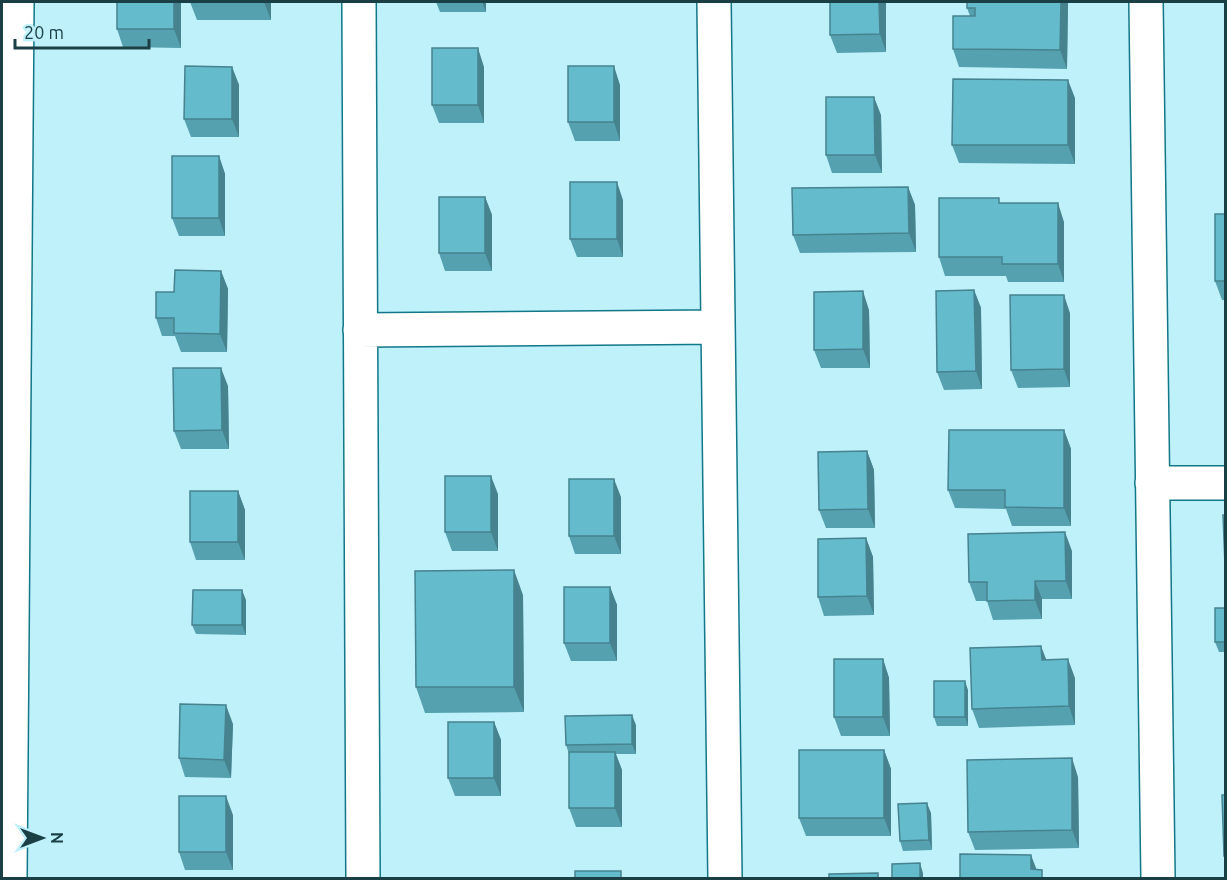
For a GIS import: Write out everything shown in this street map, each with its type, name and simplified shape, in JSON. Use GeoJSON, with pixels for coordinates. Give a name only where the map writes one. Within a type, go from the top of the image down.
{"type":"FeatureCollection","features":[{"type":"Feature","properties":{"kind":"street"},"geometry":{"type":"LineString","coordinates":[[10,879],[17,2]]}},
{"type":"Feature","properties":{"kind":"street"},"geometry":{"type":"LineString","coordinates":[[359,2],[363,879]]}},
{"type":"Feature","properties":{"kind":"street"},"geometry":{"type":"LineString","coordinates":[[714,2],[725,879]]}},
{"type":"Feature","properties":{"kind":"street"},"geometry":{"type":"LineString","coordinates":[[1146,2],[1158,879]]}},
{"type":"Feature","properties":{"kind":"street"},"geometry":{"type":"LineString","coordinates":[[360,330],[718,327]]}},
{"type":"Feature","properties":{"kind":"street"},"geometry":{"type":"LineString","coordinates":[[1152,483],[1226,483]]}},
{"type":"Feature","properties":{"kind":"building"},"geometry":{"type":"Polygon","coordinates":[[[117,2],[174,2],[174,29],[117,29],[117,2]]]}},
{"type":"Feature","properties":{"kind":"building"},"geometry":{"type":"Polygon","coordinates":[[[830,2],[879,2],[880,34],[830,35],[830,2]]]}},
{"type":"Feature","properties":{"kind":"building"},"geometry":{"type":"Polygon","coordinates":[[[967,2],[1061,2],[1060,50],[953,49],[953,16],[975,16],[975,8],[967,8],[967,2]]]}},
{"type":"Feature","properties":{"kind":"building"},"geometry":{"type":"Polygon","coordinates":[[[1226,18],[1226,76],[1225,76],[1226,18]]]}},
{"type":"Feature","properties":{"kind":"building"},"geometry":{"type":"Polygon","coordinates":[[[432,48],[478,48],[478,105],[432,105],[432,48]]]}},
{"type":"Feature","properties":{"kind":"building"},"geometry":{"type":"Polygon","coordinates":[[[185,66],[232,67],[232,119],[184,119],[185,66]]]}},
{"type":"Feature","properties":{"kind":"building"},"geometry":{"type":"Polygon","coordinates":[[[568,66],[614,66],[614,122],[568,122],[568,66]]]}},
{"type":"Feature","properties":{"kind":"building"},"geometry":{"type":"Polygon","coordinates":[[[953,79],[1068,80],[1068,145],[952,145],[953,79]]]}},
{"type":"Feature","properties":{"kind":"building"},"geometry":{"type":"Polygon","coordinates":[[[826,97],[874,97],[875,155],[826,155],[826,97]]]}},
{"type":"Feature","properties":{"kind":"building"},"geometry":{"type":"Polygon","coordinates":[[[172,156],[219,156],[219,218],[172,218],[172,156]]]}},
{"type":"Feature","properties":{"kind":"building"},"geometry":{"type":"Polygon","coordinates":[[[570,182],[617,182],[617,239],[570,239],[570,182]]]}},
{"type":"Feature","properties":{"kind":"building"},"geometry":{"type":"Polygon","coordinates":[[[908,187],[909,233],[793,235],[792,188],[908,187]]]}},
{"type":"Feature","properties":{"kind":"building"},"geometry":{"type":"Polygon","coordinates":[[[439,197],[485,197],[485,253],[439,253],[439,197]]]}},
{"type":"Feature","properties":{"kind":"building"},"geometry":{"type":"Polygon","coordinates":[[[939,198],[999,198],[999,203],[1058,203],[1058,264],[1002,264],[1002,257],[939,257],[939,198]]]}},
{"type":"Feature","properties":{"kind":"building"},"geometry":{"type":"Polygon","coordinates":[[[1215,214],[1226,214],[1226,281],[1215,281],[1215,214]]]}},
{"type":"Feature","properties":{"kind":"building"},"geometry":{"type":"Polygon","coordinates":[[[175,270],[221,271],[220,334],[174,333],[174,318],[156,318],[156,292],[174,292],[175,270]]]}},
{"type":"Feature","properties":{"kind":"building"},"geometry":{"type":"Polygon","coordinates":[[[974,290],[976,371],[937,372],[936,291],[974,290]]]}},
{"type":"Feature","properties":{"kind":"building"},"geometry":{"type":"Polygon","coordinates":[[[863,291],[863,349],[814,350],[814,292],[863,291]]]}},
{"type":"Feature","properties":{"kind":"building"},"geometry":{"type":"Polygon","coordinates":[[[1010,295],[1064,295],[1064,369],[1011,370],[1010,295]]]}},
{"type":"Feature","properties":{"kind":"building"},"geometry":{"type":"Polygon","coordinates":[[[173,368],[221,368],[222,430],[174,431],[173,368]]]}},
{"type":"Feature","properties":{"kind":"building"},"geometry":{"type":"Polygon","coordinates":[[[949,430],[1064,430],[1064,508],[1005,507],[1005,490],[948,490],[949,430]]]}},
{"type":"Feature","properties":{"kind":"building"},"geometry":{"type":"Polygon","coordinates":[[[867,451],[868,509],[819,510],[818,452],[867,451]]]}},
{"type":"Feature","properties":{"kind":"building"},"geometry":{"type":"Polygon","coordinates":[[[445,476],[491,476],[491,532],[445,532],[445,476]]]}},
{"type":"Feature","properties":{"kind":"building"},"geometry":{"type":"Polygon","coordinates":[[[569,479],[614,479],[614,536],[569,536],[569,479]]]}},
{"type":"Feature","properties":{"kind":"building"},"geometry":{"type":"Polygon","coordinates":[[[190,491],[238,491],[238,542],[190,542],[190,491]]]}},
{"type":"Feature","properties":{"kind":"building"},"geometry":{"type":"Polygon","coordinates":[[[1223,515],[1226,515],[1225,565],[1223,515]]]}},
{"type":"Feature","properties":{"kind":"building"},"geometry":{"type":"Polygon","coordinates":[[[1065,532],[1066,581],[1035,581],[1035,600],[987,601],[987,582],[969,582],[968,534],[1065,532]]]}},
{"type":"Feature","properties":{"kind":"building"},"geometry":{"type":"Polygon","coordinates":[[[866,538],[867,596],[818,597],[818,539],[866,538]]]}},
{"type":"Feature","properties":{"kind":"building"},"geometry":{"type":"Polygon","coordinates":[[[514,570],[514,687],[416,687],[415,571],[514,570]]]}},
{"type":"Feature","properties":{"kind":"building"},"geometry":{"type":"Polygon","coordinates":[[[564,587],[610,587],[610,643],[564,643],[564,587]]]}},
{"type":"Feature","properties":{"kind":"building"},"geometry":{"type":"Polygon","coordinates":[[[193,590],[242,590],[242,625],[192,625],[193,590]]]}},
{"type":"Feature","properties":{"kind":"building"},"geometry":{"type":"Polygon","coordinates":[[[1215,608],[1226,608],[1226,642],[1215,642],[1215,608]]]}},
{"type":"Feature","properties":{"kind":"building"},"geometry":{"type":"Polygon","coordinates":[[[1041,646],[1042,660],[1068,659],[1069,706],[972,709],[970,648],[1041,646]]]}},
{"type":"Feature","properties":{"kind":"building"},"geometry":{"type":"Polygon","coordinates":[[[834,659],[883,659],[883,717],[834,717],[834,659]]]}},
{"type":"Feature","properties":{"kind":"building"},"geometry":{"type":"Polygon","coordinates":[[[934,681],[965,681],[965,717],[934,717],[934,681]]]}},
{"type":"Feature","properties":{"kind":"building"},"geometry":{"type":"Polygon","coordinates":[[[180,704],[226,705],[224,760],[179,758],[180,704]]]}},
{"type":"Feature","properties":{"kind":"building"},"geometry":{"type":"Polygon","coordinates":[[[632,715],[632,744],[566,745],[565,716],[632,715]]]}},
{"type":"Feature","properties":{"kind":"building"},"geometry":{"type":"Polygon","coordinates":[[[448,722],[494,722],[494,778],[448,778],[448,722]]]}},
{"type":"Feature","properties":{"kind":"building"},"geometry":{"type":"Polygon","coordinates":[[[799,750],[884,750],[884,818],[799,818],[799,750]]]}},
{"type":"Feature","properties":{"kind":"building"},"geometry":{"type":"Polygon","coordinates":[[[569,752],[615,752],[615,808],[569,808],[569,752]]]}},
{"type":"Feature","properties":{"kind":"building"},"geometry":{"type":"Polygon","coordinates":[[[1072,758],[1072,830],[968,832],[967,760],[1072,758]]]}},
{"type":"Feature","properties":{"kind":"building"},"geometry":{"type":"Polygon","coordinates":[[[1222,795],[1226,795],[1226,856],[1224,856],[1222,795]]]}},
{"type":"Feature","properties":{"kind":"building"},"geometry":{"type":"Polygon","coordinates":[[[179,796],[226,796],[226,852],[179,852],[179,796]]]}},
{"type":"Feature","properties":{"kind":"building"},"geometry":{"type":"Polygon","coordinates":[[[927,803],[929,840],[900,841],[898,804],[927,803]]]}},
{"type":"Feature","properties":{"kind":"building"},"geometry":{"type":"Polygon","coordinates":[[[960,854],[1031,855],[1031,869],[1042,870],[1042,879],[960,879],[960,854]]]}},
{"type":"Feature","properties":{"kind":"building"},"geometry":{"type":"Polygon","coordinates":[[[920,863],[920,879],[892,879],[892,864],[920,863]]]}},
{"type":"Feature","properties":{"kind":"building"},"geometry":{"type":"Polygon","coordinates":[[[575,871],[621,871],[621,879],[575,879],[575,871]]]}},
{"type":"Feature","properties":{"kind":"building"},"geometry":{"type":"Polygon","coordinates":[[[878,873],[878,879],[829,879],[829,874],[878,873]]]}}]}
